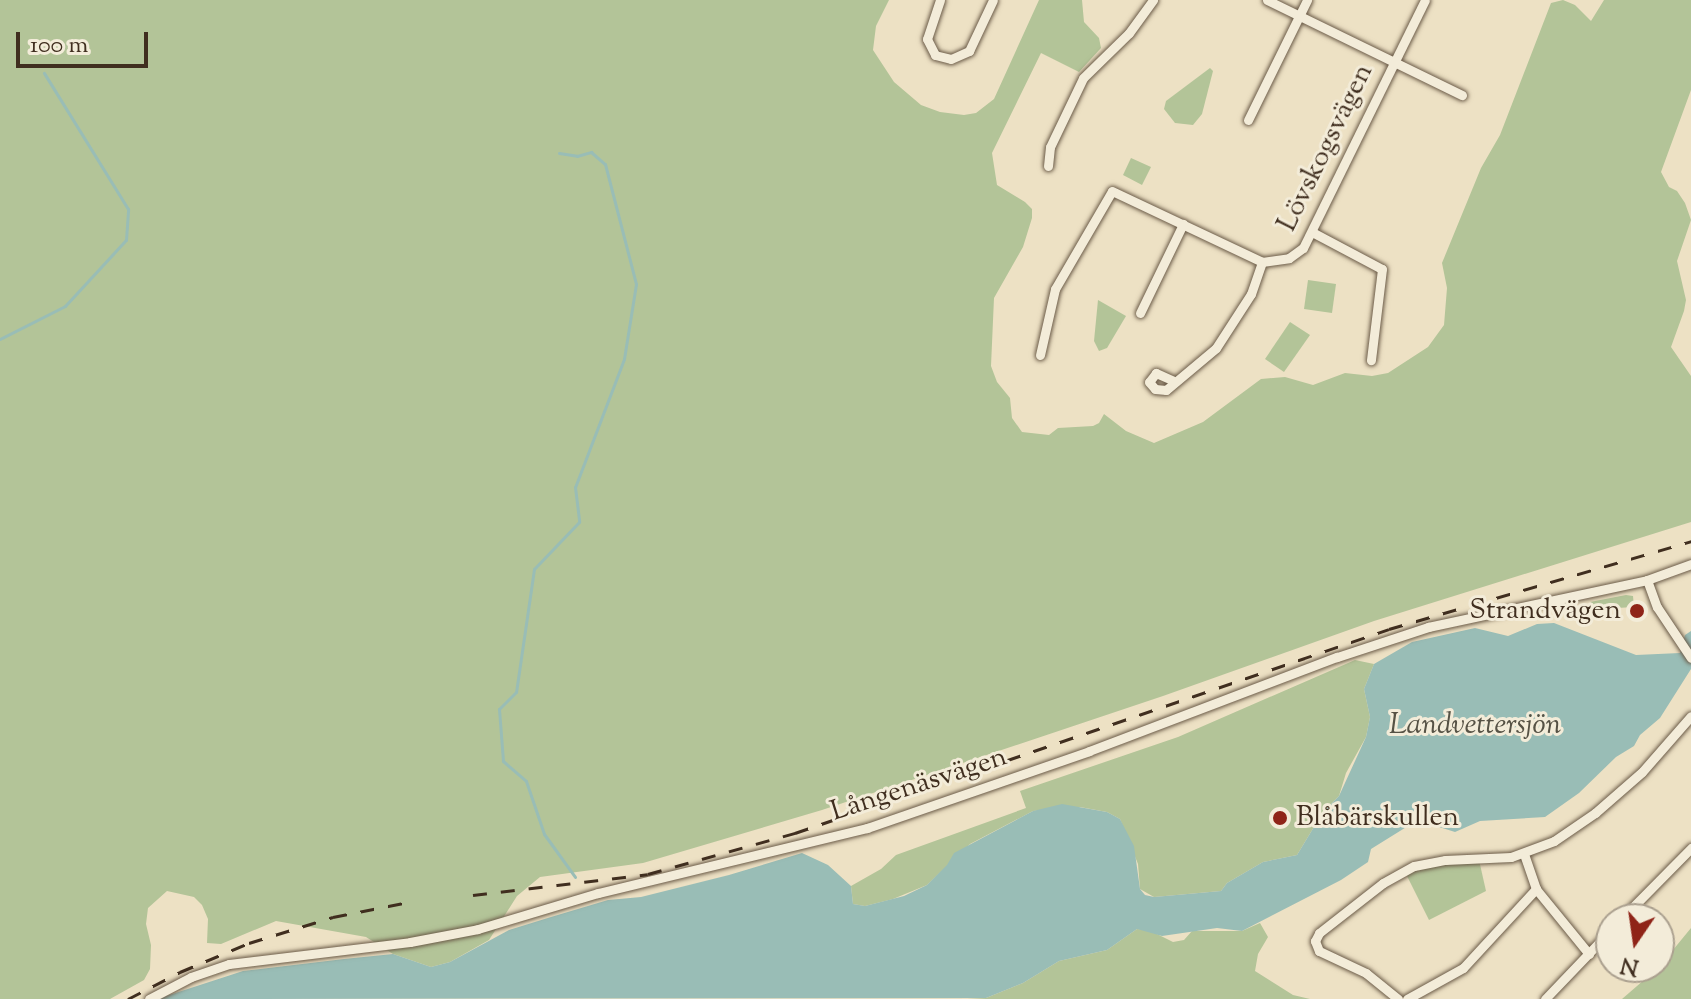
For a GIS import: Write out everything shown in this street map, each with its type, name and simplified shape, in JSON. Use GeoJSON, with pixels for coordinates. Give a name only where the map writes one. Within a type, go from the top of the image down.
{"type":"FeatureCollection","features":[{"type":"Feature","properties":{"kind":"street"},"geometry":{"type":"LineString","coordinates":[[940,0],[927,39],[935,55],[951,59],[969,51],[993,0]]}},
{"type":"Feature","properties":{"kind":"street"},"geometry":{"type":"LineString","coordinates":[[1048,166],[1050,147],[1083,78],[1129,33],[1153,0]]}},
{"type":"Feature","properties":{"kind":"street"},"geometry":{"type":"LineString","coordinates":[[1267,0],[1393,63]]}},
{"type":"Feature","properties":{"kind":"street"},"geometry":{"type":"LineString","coordinates":[[1248,120],[1307,0]]}},
{"type":"Feature","properties":{"kind":"street","name":"Lövskogsvägen"},"geometry":{"type":"LineString","coordinates":[[1040,355],[1055,289],[1112,191],[1262,262],[1277,262],[1295,255],[1312,232],[1425,0]]}},
{"type":"Feature","properties":{"kind":"street","name":"Lövskogsvägen"},"geometry":{"type":"LineString","coordinates":[[1393,63],[1462,95]]}},
{"type":"Feature","properties":{"kind":"street"},"geometry":{"type":"LineString","coordinates":[[1140,313],[1183,224]]}},
{"type":"Feature","properties":{"kind":"street"},"geometry":{"type":"LineString","coordinates":[[1312,232],[1382,269],[1371,360]]}},
{"type":"Feature","properties":{"kind":"street"},"geometry":{"type":"LineString","coordinates":[[1174,381],[1216,348],[1251,294],[1262,262]]}},
{"type":"Feature","properties":{"kind":"street","name":"Långenäsvägen"},"geometry":{"type":"LineString","coordinates":[[149,999],[191,977],[229,964],[382,946],[478,929],[598,893],[867,828],[1040,769],[1337,657],[1428,627],[1647,580],[1691,564]]}},
{"type":"Feature","properties":{"kind":"street"},"geometry":{"type":"LineString","coordinates":[[1647,580],[1657,607],[1691,658]]}},
{"type":"Feature","properties":{"kind":"street"},"geometry":{"type":"LineString","coordinates":[[1398,999],[1366,973],[1319,951],[1315,941],[1319,933],[1374,889],[1414,866],[1445,860],[1524,854],[1554,841],[1595,813],[1663,752],[1691,716]]}},
{"type":"Feature","properties":{"kind":"street"},"geometry":{"type":"LineString","coordinates":[[1637,903],[1691,848]]}},
{"type":"Feature","properties":{"kind":"street"},"geometry":{"type":"LineString","coordinates":[[1524,854],[1536,889],[1589,954]]}},
{"type":"Feature","properties":{"kind":"street"},"geometry":{"type":"LineString","coordinates":[[1407,999],[1463,968],[1536,889]]}},
{"type":"Feature","properties":{"kind":"street"},"geometry":{"type":"LineString","coordinates":[[1545,999],[1595,947]]}},
{"type":"Feature","properties":{"kind":"green space"},"geometry":{"type":"Polygon","coordinates":[[[0,0],[889,0],[876,26],[873,50],[894,82],[921,105],[940,112],[964,115],[976,113],[994,99],[1039,0],[1082,0],[1084,22],[1099,38],[1101,48],[1079,72],[1041,53],[992,153],[997,185],[1025,202],[1032,209],[1032,218],[1023,247],[994,298],[991,366],[997,382],[1010,398],[1012,418],[1022,432],[1049,435],[1058,428],[1093,426],[1104,414],[1126,431],[1154,443],[1203,422],[1261,379],[1285,377],[1313,385],[1345,373],[1372,376],[1388,373],[1428,347],[1444,325],[1447,288],[1442,263],[1481,168],[1500,135],[1551,3],[1563,0],[1575,5],[1591,21],[1604,0],[1691,0],[1691,90],[1661,172],[1669,187],[1677,191],[1685,203],[1691,220],[1677,261],[1686,300],[1671,347],[1691,376],[1691,522],[1374,621],[1163,696],[822,810],[643,863],[540,877],[517,896],[489,940],[450,962],[431,967],[393,954],[366,937],[276,921],[221,944],[207,943],[208,919],[202,905],[194,897],[167,891],[148,908],[146,924],[151,945],[150,969],[144,980],[110,999],[0,999],[0,0]]]}},
{"type":"Feature","properties":{"kind":"green space"},"geometry":{"type":"Polygon","coordinates":[[[1210,68],[1213,71],[1202,114],[1193,125],[1175,123],[1164,109],[1166,101],[1210,68]]]}},
{"type":"Feature","properties":{"kind":"green space"},"geometry":{"type":"Polygon","coordinates":[[[1131,158],[1151,167],[1142,185],[1123,175],[1131,158]]]}},
{"type":"Feature","properties":{"kind":"green space"},"geometry":{"type":"Polygon","coordinates":[[[1308,280],[1336,284],[1332,313],[1304,309],[1308,280]]]}},
{"type":"Feature","properties":{"kind":"green space"},"geometry":{"type":"Polygon","coordinates":[[[1098,300],[1126,316],[1107,348],[1099,351],[1094,341],[1098,300]]]}},
{"type":"Feature","properties":{"kind":"green space"},"geometry":{"type":"Polygon","coordinates":[[[1290,322],[1310,335],[1284,372],[1265,359],[1290,322]]]}},
{"type":"Feature","properties":{"kind":"green space"},"geometry":{"type":"Polygon","coordinates":[[[1633,596],[1634,607],[1600,609],[1590,602],[1633,596]]]}},
{"type":"Feature","properties":{"kind":"green space"},"geometry":{"type":"Polygon","coordinates":[[[1355,660],[1374,664],[1364,689],[1370,717],[1366,737],[1346,773],[1339,796],[1323,812],[1297,855],[1263,862],[1227,883],[1221,891],[1154,897],[1140,889],[1138,864],[1120,819],[1107,812],[1080,807],[1033,811],[970,844],[927,885],[893,899],[865,906],[853,904],[851,886],[881,869],[896,855],[1026,808],[1020,791],[1178,737],[1355,660]]]}},
{"type":"Feature","properties":{"kind":"green space"},"geometry":{"type":"Polygon","coordinates":[[[1479,860],[1486,891],[1429,920],[1405,872],[1432,862],[1479,860]]]}},
{"type":"Feature","properties":{"kind":"green space"},"geometry":{"type":"Polygon","coordinates":[[[1260,923],[1268,937],[1258,954],[1255,971],[1293,995],[1310,999],[967,999],[986,998],[1023,983],[1059,961],[1107,950],[1137,929],[1149,930],[1173,942],[1184,940],[1192,931],[1242,931],[1260,923]]]}},
{"type":"Feature","properties":{"kind":"green space"},"geometry":{"type":"Polygon","coordinates":[[[1691,928],[1691,999],[1622,999],[1640,983],[1675,983],[1675,948],[1691,928]]]}},
{"type":"Feature","properties":{"kind":"water","name":"Landvettersjön"},"geometry":{"type":"Polygon","coordinates":[[[1554,623],[1636,655],[1680,653],[1685,635],[1691,631],[1691,669],[1660,718],[1640,735],[1634,746],[1616,757],[1579,793],[1545,817],[1480,821],[1455,832],[1436,826],[1408,826],[1371,849],[1368,862],[1341,880],[1242,931],[1217,928],[1162,936],[1137,929],[1107,950],[1059,961],[1023,983],[986,998],[157,999],[243,971],[344,959],[393,954],[431,967],[450,962],[509,930],[551,917],[608,900],[641,897],[729,875],[802,853],[828,865],[851,886],[853,904],[865,906],[904,896],[927,885],[954,853],[1033,811],[1062,804],[1107,812],[1120,819],[1134,846],[1140,889],[1145,895],[1154,897],[1221,891],[1227,883],[1263,862],[1297,855],[1323,812],[1339,796],[1366,737],[1370,717],[1364,689],[1374,664],[1412,642],[1475,628],[1508,636],[1537,624],[1554,623]]]}},
{"type":"Feature","properties":{"kind":"waterway"},"geometry":{"type":"LineString","coordinates":[[0,339],[65,306],[126,240],[128,209],[44,73]]}},
{"type":"Feature","properties":{"kind":"waterway"},"geometry":{"type":"LineString","coordinates":[[559,153],[577,156],[591,152],[605,164],[636,284],[624,359],[575,487],[579,522],[534,569],[516,692],[499,709],[503,761],[526,781],[544,834],[575,877]]}},
{"type":"Feature","properties":{"kind":"railway"},"geometry":{"type":"LineString","coordinates":[[473,895],[648,874],[795,833],[1389,629],[1691,541]]}},
{"type":"Feature","properties":{"kind":"railway"},"geometry":{"type":"LineString","coordinates":[[128,999],[180,972],[249,943],[333,917],[404,903]]}},
{"type":"Feature","properties":{"kind":"place","name":"Strandvägen"},"geometry":{"type":"Point","coordinates":[1637,611]}},
{"type":"Feature","properties":{"kind":"place","name":"Blåbärskullen"},"geometry":{"type":"Point","coordinates":[1280,818]}}]}
